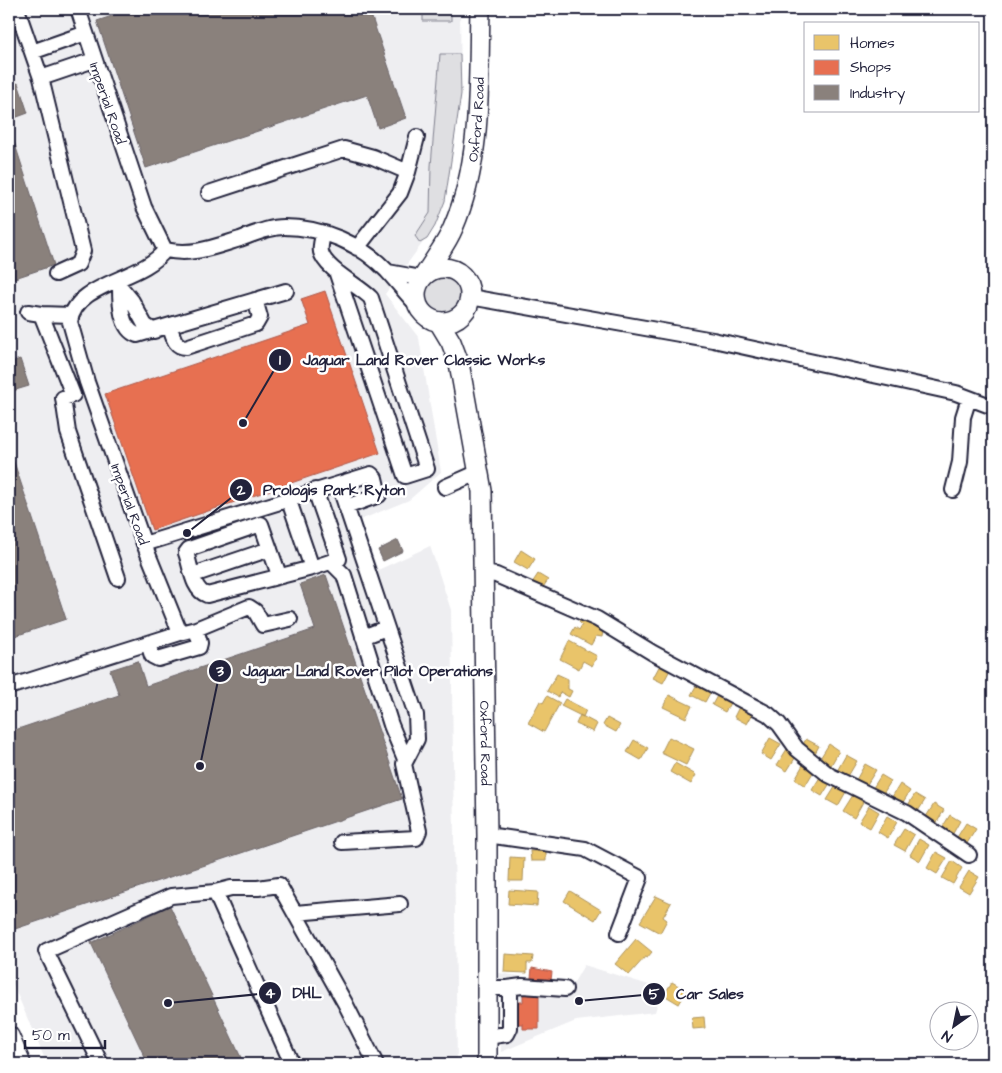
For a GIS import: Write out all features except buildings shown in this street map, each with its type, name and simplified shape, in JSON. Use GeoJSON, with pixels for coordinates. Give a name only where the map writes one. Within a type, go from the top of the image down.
{"type":"FeatureCollection","features":[{"type":"Feature","properties":{"kind":"highway","name":"Oxford Road"},"geometry":{"type":"LineString","coordinates":[[424,275],[453,228],[469,174],[477,127],[480,9]]}},
{"type":"Feature","properties":{"kind":"highway","name":"Oxford Road"},"geometry":{"type":"LineString","coordinates":[[453,228],[456,258],[463,276]]}},
{"type":"Feature","properties":{"kind":"highway"},"geometry":{"type":"LineString","coordinates":[[442,268],[454,270],[463,276],[469,286],[468,303],[455,320],[439,322],[428,319],[418,306],[415,294],[424,275],[442,268]]}},
{"type":"Feature","properties":{"kind":"highway","name":"Oxford Road"},"geometry":{"type":"LineString","coordinates":[[459,363],[468,303]]}},
{"type":"Feature","properties":{"kind":"highway","name":"Oxford Road"},"geometry":{"type":"LineString","coordinates":[[439,322],[451,342],[459,363],[482,491],[487,835],[487,1064]]}},
{"type":"Feature","properties":{"kind":"highway"},"geometry":{"type":"LineString","coordinates":[[9,1036],[21,1064]]}},
{"type":"Feature","properties":{"kind":"street"},"geometry":{"type":"LineString","coordinates":[[17,9],[41,78],[83,251],[78,264],[56,274]]}},
{"type":"Feature","properties":{"kind":"street","name":"Imperial Road"},"geometry":{"type":"LineString","coordinates":[[78,9],[144,207],[165,250]]}},
{"type":"Feature","properties":{"kind":"street"},"geometry":{"type":"LineString","coordinates":[[32,52],[86,33]]}},
{"type":"Feature","properties":{"kind":"street"},"geometry":{"type":"LineString","coordinates":[[41,78],[94,60]]}},
{"type":"Feature","properties":{"kind":"street"},"geometry":{"type":"LineString","coordinates":[[358,248],[400,193],[417,138]]}},
{"type":"Feature","properties":{"kind":"street"},"geometry":{"type":"LineString","coordinates":[[209,193],[344,149],[373,157],[408,172]]}},
{"type":"Feature","properties":{"kind":"street"},"geometry":{"type":"LineString","coordinates":[[118,578],[68,432],[63,398],[73,394],[35,313],[71,315],[87,294],[118,285],[152,264],[165,250],[180,254],[199,252],[259,232],[283,227],[324,232],[358,248],[388,272],[399,288],[418,306]]}},
{"type":"Feature","properties":{"kind":"street"},"geometry":{"type":"LineString","coordinates":[[324,232],[321,252],[331,268],[336,271],[370,298],[428,469],[405,476],[336,271]]}},
{"type":"Feature","properties":{"kind":"street"},"geometry":{"type":"LineString","coordinates":[[388,272],[424,275]]}},
{"type":"Feature","properties":{"kind":"street"},"geometry":{"type":"LineString","coordinates":[[118,285],[119,306],[132,333],[144,335],[286,291]]}},
{"type":"Feature","properties":{"kind":"street"},"geometry":{"type":"LineString","coordinates":[[170,327],[178,346],[186,348],[256,324],[260,317],[256,300]]}},
{"type":"Feature","properties":{"kind":"street"},"geometry":{"type":"LineString","coordinates":[[468,303],[713,340],[969,398],[993,407]]}},
{"type":"Feature","properties":{"kind":"street","name":"Imperial Road"},"geometry":{"type":"LineString","coordinates":[[71,315],[71,330],[87,382],[144,544],[180,633]]}},
{"type":"Feature","properties":{"kind":"street"},"geometry":{"type":"LineString","coordinates":[[953,490],[960,462],[963,416],[969,398]]}},
{"type":"Feature","properties":{"kind":"street"},"geometry":{"type":"LineString","coordinates":[[444,487],[479,472]]}},
{"type":"Feature","properties":{"kind":"street"},"geometry":{"type":"LineString","coordinates":[[144,544],[288,498],[339,485],[371,474],[375,478],[379,495],[346,507]]}},
{"type":"Feature","properties":{"kind":"street"},"geometry":{"type":"LineString","coordinates":[[339,485],[416,715],[417,739],[404,764]]}},
{"type":"Feature","properties":{"kind":"street"},"geometry":{"type":"LineString","coordinates":[[278,575],[262,524],[189,549],[186,552],[201,593],[207,595],[278,575],[332,563],[339,559],[315,490]]}},
{"type":"Feature","properties":{"kind":"street"},"geometry":{"type":"LineString","coordinates":[[288,498],[312,568]]}},
{"type":"Feature","properties":{"kind":"street"},"geometry":{"type":"LineString","coordinates":[[193,575],[270,549]]}},
{"type":"Feature","properties":{"kind":"street"},"geometry":{"type":"LineString","coordinates":[[332,563],[344,575],[391,726],[405,759],[404,764],[419,831],[416,838],[342,842]]}},
{"type":"Feature","properties":{"kind":"street"},"geometry":{"type":"LineString","coordinates":[[344,575],[365,567]]}},
{"type":"Feature","properties":{"kind":"street"},"geometry":{"type":"LineString","coordinates":[[483,573],[496,575],[597,619],[653,653],[768,714],[780,724],[797,749],[828,775],[907,813],[969,856]]}},
{"type":"Feature","properties":{"kind":"street"},"geometry":{"type":"LineString","coordinates":[[9,687],[148,642],[196,629],[249,607],[255,611],[263,625],[290,619]]}},
{"type":"Feature","properties":{"kind":"street"},"geometry":{"type":"LineString","coordinates":[[363,637],[386,628]]}},
{"type":"Feature","properties":{"kind":"street"},"geometry":{"type":"LineString","coordinates":[[148,642],[152,656],[158,659],[198,647],[200,643],[196,629]]}},
{"type":"Feature","properties":{"kind":"street"},"geometry":{"type":"LineString","coordinates":[[487,835],[586,849],[640,878],[619,933]]}},
{"type":"Feature","properties":{"kind":"street"},"geometry":{"type":"LineString","coordinates":[[102,1064],[46,951],[172,896],[215,892],[231,888],[258,888],[279,885],[346,1003],[376,1064]]}},
{"type":"Feature","properties":{"kind":"street"},"geometry":{"type":"LineString","coordinates":[[215,892],[292,1064]]}},
{"type":"Feature","properties":{"kind":"street"},"geometry":{"type":"LineString","coordinates":[[295,913],[400,904]]}},
{"type":"Feature","properties":{"kind":"street"},"geometry":{"type":"LineString","coordinates":[[487,988],[522,986],[565,989]]}},
{"type":"Feature","properties":{"kind":"street"},"geometry":{"type":"LineString","coordinates":[[487,1037],[507,1034],[510,1028],[510,992],[507,988]]}},
{"type":"Feature","properties":{"kind":"shaded area"},"geometry":{"type":"Polygon","coordinates":[[[9,9],[460,9],[461,94],[445,201],[435,226],[385,294],[419,338],[441,472],[409,500],[360,520],[378,570],[430,546],[451,610],[457,1064],[47,1064],[9,975],[9,9]]]}},
{"type":"Feature","properties":{"kind":"shaded area"},"geometry":{"type":"Polygon","coordinates":[[[423,9],[451,9],[451,21],[423,21],[423,9]]]}},
{"type":"Feature","properties":{"kind":"shaded area"},"geometry":{"type":"Polygon","coordinates":[[[440,54],[460,54],[461,94],[445,201],[435,226],[427,239],[420,243],[415,236],[430,213],[431,166],[440,54]]]}},
{"type":"Feature","properties":{"kind":"shaded area"},"geometry":{"type":"Polygon","coordinates":[[[446,274],[453,277],[459,283],[462,294],[461,302],[453,311],[446,314],[438,314],[431,311],[423,302],[422,290],[425,283],[434,275],[446,274]]]}},
{"type":"Feature","properties":{"kind":"shaded area"},"geometry":{"type":"Polygon","coordinates":[[[584,965],[662,989],[655,1012],[576,1021],[501,1052],[499,973],[573,984],[584,965]]]}},
{"type":"Feature","properties":{"kind":"place","name":"Jaguar Land Rover Classic Works"},"geometry":{"type":"Point","coordinates":[243,423]}},
{"type":"Feature","properties":{"kind":"place","name":"Prologis Park Ryton"},"geometry":{"type":"Point","coordinates":[187,533]}},
{"type":"Feature","properties":{"kind":"place","name":"Jaguar Land Rover Pilot Operations"},"geometry":{"type":"Point","coordinates":[200,766]}},
{"type":"Feature","properties":{"kind":"place","name":"Car Sales"},"geometry":{"type":"Point","coordinates":[579,1001]}},
{"type":"Feature","properties":{"kind":"place","name":"DHL"},"geometry":{"type":"Point","coordinates":[168,1003]}}]}
